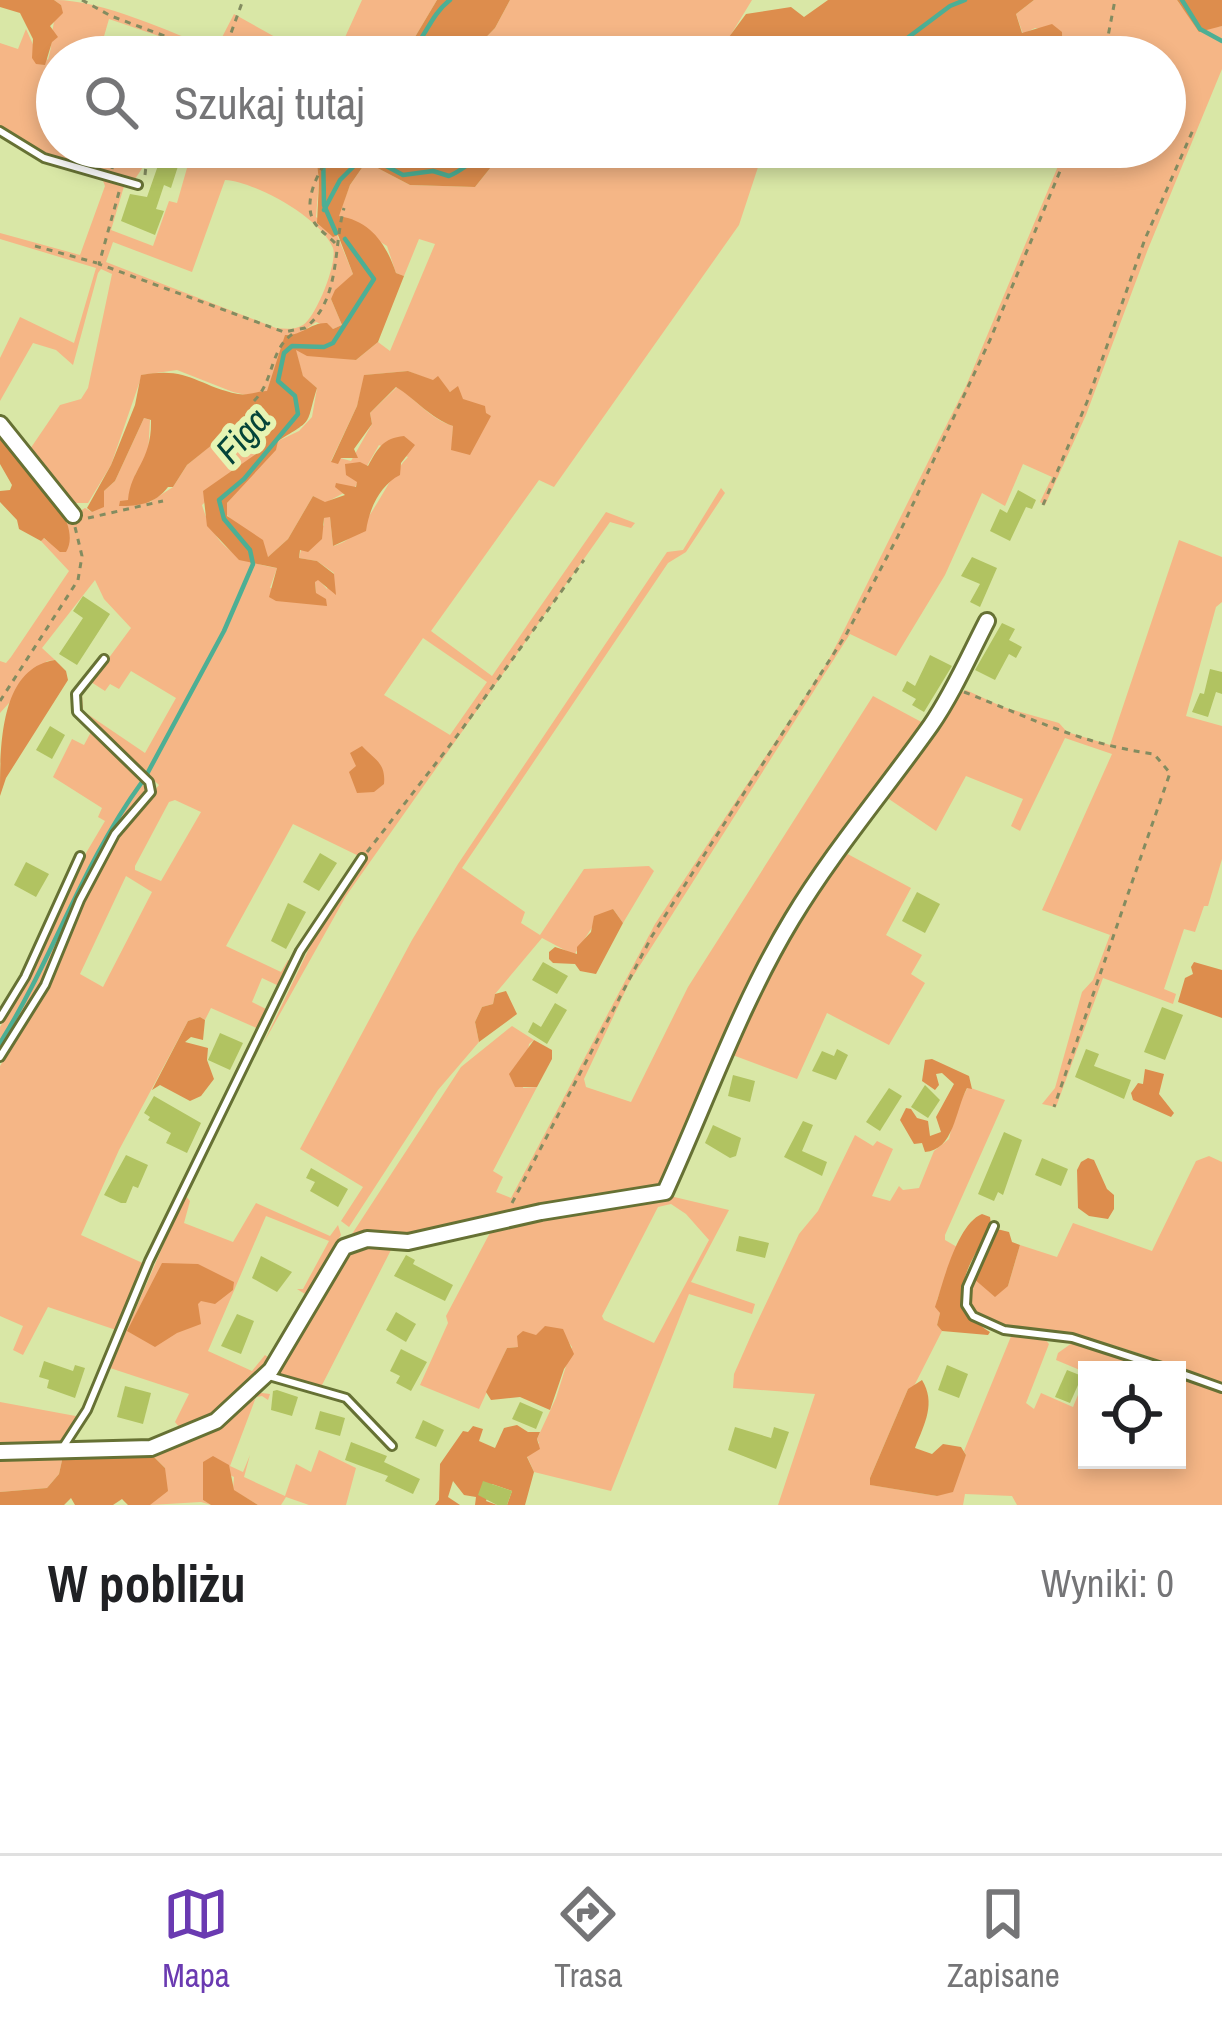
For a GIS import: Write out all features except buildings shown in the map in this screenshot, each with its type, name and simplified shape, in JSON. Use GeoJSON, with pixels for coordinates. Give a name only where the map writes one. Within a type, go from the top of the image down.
{"type":"FeatureCollection","features":[{"type":"Feature","properties":{"kind":"street"},"geometry":{"type":"LineString","coordinates":[[0,424],[74,515]]}},
{"type":"Feature","properties":{"kind":"street"},"geometry":{"type":"LineString","coordinates":[[0,1452],[151,1448],[216,1421],[266,1376],[344,1247],[367,1239],[408,1241],[665,1192],[755,982],[795,914],[954,688],[986,621]]}},
{"type":"Feature","properties":{"kind":"lane"},"geometry":{"type":"LineString","coordinates":[[0,131],[36,153]]}},
{"type":"Feature","properties":{"kind":"lane"},"geometry":{"type":"LineString","coordinates":[[83,168],[138,185]]}},
{"type":"Feature","properties":{"kind":"lane"},"geometry":{"type":"LineString","coordinates":[[0,1057],[45,986],[80,901],[115,834],[151,792],[149,782],[77,712],[76,694],[104,658]]}},
{"type":"Feature","properties":{"kind":"lane"},"geometry":{"type":"LineString","coordinates":[[0,1018],[25,977],[80,856]]}},
{"type":"Feature","properties":{"kind":"lane"},"geometry":{"type":"LineString","coordinates":[[61,1450],[87,1411],[157,1244],[300,951],[362,858]]}},
{"type":"Feature","properties":{"kind":"lane"},"geometry":{"type":"LineString","coordinates":[[994,1226],[967,1287],[966,1306],[973,1316],[1004,1330],[1072,1338],[1143,1361]]}},
{"type":"Feature","properties":{"kind":"lane"},"geometry":{"type":"LineString","coordinates":[[1186,1375],[1222,1388]]}},
{"type":"Feature","properties":{"kind":"lane"},"geometry":{"type":"LineString","coordinates":[[266,1376],[346,1398],[392,1446]]}},
{"type":"Feature","properties":{"kind":"path"},"geometry":{"type":"LineString","coordinates":[[82,0],[165,36]]}},
{"type":"Feature","properties":{"kind":"path"},"geometry":{"type":"LineString","coordinates":[[230,36],[243,0]]}},
{"type":"Feature","properties":{"kind":"path"},"geometry":{"type":"LineString","coordinates":[[1107,36],[1115,0]]}},
{"type":"Feature","properties":{"kind":"path"},"geometry":{"type":"LineString","coordinates":[[1186,146],[1193,130]]}},
{"type":"Feature","properties":{"kind":"path"},"geometry":{"type":"LineString","coordinates":[[110,175],[112,168]]}},
{"type":"Feature","properties":{"kind":"path"},"geometry":{"type":"LineString","coordinates":[[138,185],[145,168]]}},
{"type":"Feature","properties":{"kind":"path"},"geometry":{"type":"LineString","coordinates":[[324,168],[310,204],[312,220],[338,247]]}},
{"type":"Feature","properties":{"kind":"path"},"geometry":{"type":"LineString","coordinates":[[502,1221],[652,936],[752,786],[857,614],[990,340],[1061,168]]}},
{"type":"Feature","properties":{"kind":"path"},"geometry":{"type":"LineString","coordinates":[[1043,505],[1176,168]]}},
{"type":"Feature","properties":{"kind":"path"},"geometry":{"type":"LineString","coordinates":[[98,263],[123,179]]}},
{"type":"Feature","properties":{"kind":"path"},"geometry":{"type":"LineString","coordinates":[[254,401],[268,385],[278,345],[314,322],[323,304],[337,266],[344,208]]}},
{"type":"Feature","properties":{"kind":"path"},"geometry":{"type":"LineString","coordinates":[[35,246],[98,263],[264,326],[296,332]]}},
{"type":"Feature","properties":{"kind":"path"},"geometry":{"type":"LineString","coordinates":[[0,701],[60,614],[81,568],[74,515],[88,518],[163,501]]}},
{"type":"Feature","properties":{"kind":"path"},"geometry":{"type":"LineString","coordinates":[[362,858],[584,560]]}},
{"type":"Feature","properties":{"kind":"path"},"geometry":{"type":"LineString","coordinates":[[954,688],[1063,735],[1154,754],[1170,773],[1054,1107]]}},
{"type":"Feature","properties":{"kind":"shaded area"},"geometry":{"type":"Polygon","coordinates":[[[0,0],[54,0],[61,5],[63,13],[50,26],[57,36],[36,36],[36,64],[33,39],[20,13],[0,7],[0,0]]]}},
{"type":"Feature","properties":{"kind":"shaded area"},"geometry":{"type":"Polygon","coordinates":[[[54,0],[115,11],[181,36],[159,36],[109,19],[104,36],[52,36],[61,5],[54,0]]]}},
{"type":"Feature","properties":{"kind":"shaded area"},"geometry":{"type":"Polygon","coordinates":[[[362,0],[437,0],[416,36],[346,36],[362,0]]]}},
{"type":"Feature","properties":{"kind":"shaded area"},"geometry":{"type":"Polygon","coordinates":[[[437,0],[510,0],[487,36],[416,36],[437,0]]]}},
{"type":"Feature","properties":{"kind":"shaded area"},"geometry":{"type":"Polygon","coordinates":[[[510,0],[752,0],[730,36],[487,36],[510,0]]]}},
{"type":"Feature","properties":{"kind":"shaded area"},"geometry":{"type":"Polygon","coordinates":[[[828,0],[1034,0],[1016,14],[1022,33],[1052,24],[1062,36],[730,36],[746,14],[791,7],[804,17],[828,0]]]}},
{"type":"Feature","properties":{"kind":"shaded area"},"geometry":{"type":"Polygon","coordinates":[[[1034,0],[1177,0],[1196,20],[1222,26],[1222,69],[1186,157],[1186,36],[1062,36],[1062,32],[1035,28],[1023,34],[1016,14],[1034,0]]]}},
{"type":"Feature","properties":{"kind":"shaded area"},"geometry":{"type":"Polygon","coordinates":[[[1177,0],[1222,0],[1222,26],[1199,32],[1177,0]]]}},
{"type":"Feature","properties":{"kind":"shaded area"},"geometry":{"type":"Polygon","coordinates":[[[234,14],[273,36],[223,36],[234,14]]]}},
{"type":"Feature","properties":{"kind":"shaded area"},"geometry":{"type":"Polygon","coordinates":[[[26,29],[35,49],[36,149],[0,129],[0,43],[18,49],[26,29]]]}},
{"type":"Feature","properties":{"kind":"shaded area"},"geometry":{"type":"Polygon","coordinates":[[[97,168],[142,168],[135,179],[97,168]]]}},
{"type":"Feature","properties":{"kind":"shaded area"},"geometry":{"type":"Polygon","coordinates":[[[187,168],[317,168],[316,217],[337,235],[353,274],[331,299],[342,325],[333,329],[316,322],[296,336],[268,392],[233,392],[177,370],[142,375],[111,465],[88,503],[68,503],[28,452],[60,405],[81,399],[88,388],[112,274],[101,269],[98,273],[73,365],[56,350],[33,343],[0,401],[0,358],[20,317],[74,343],[96,268],[0,239],[0,233],[80,255],[105,186],[102,178],[89,173],[125,183],[111,230],[153,246],[169,201],[177,203],[187,168]],[[225,180],[192,272],[113,242],[106,262],[276,328],[300,327],[325,289],[333,248],[315,225],[270,194],[225,180]]]}},
{"type":"Feature","properties":{"kind":"shaded area"},"geometry":{"type":"Polygon","coordinates":[[[317,168],[362,168],[339,216],[368,228],[382,243],[396,273],[404,276],[378,342],[356,360],[307,356],[296,350],[303,376],[317,388],[309,416],[278,441],[276,450],[227,503],[227,516],[263,540],[268,557],[288,539],[313,496],[325,502],[345,495],[336,483],[356,487],[357,482],[346,475],[345,464],[368,466],[382,445],[397,437],[404,436],[415,445],[401,463],[400,475],[377,499],[366,531],[333,546],[330,517],[324,518],[322,539],[308,552],[300,550],[299,558],[317,561],[334,574],[336,595],[315,582],[316,593],[326,599],[327,606],[269,597],[277,568],[239,560],[207,526],[203,491],[256,454],[243,446],[240,429],[233,428],[187,465],[173,487],[158,497],[119,506],[120,501],[128,500],[148,446],[151,420],[144,418],[115,481],[104,491],[104,507],[92,512],[87,508],[111,465],[135,405],[141,375],[181,375],[238,394],[267,391],[285,335],[321,323],[333,329],[342,325],[331,299],[353,274],[338,235],[333,237],[317,223],[317,168]]]}},
{"type":"Feature","properties":{"kind":"shaded area"},"geometry":{"type":"Polygon","coordinates":[[[362,168],[377,168],[410,185],[475,187],[490,168],[758,168],[739,225],[554,487],[539,480],[431,631],[492,676],[606,512],[635,523],[631,528],[610,522],[346,896],[263,1044],[317,932],[365,859],[293,824],[226,946],[281,972],[288,960],[294,962],[281,987],[262,978],[252,1002],[270,1011],[261,1030],[211,1008],[205,1020],[188,1021],[119,1150],[81,1235],[147,1265],[119,1331],[48,1307],[23,1355],[13,1350],[23,1326],[0,1316],[0,1066],[48,987],[83,901],[117,836],[159,785],[83,717],[78,702],[82,694],[83,711],[145,753],[176,698],[131,671],[119,689],[110,684],[105,691],[91,682],[131,628],[104,599],[95,580],[42,648],[55,660],[47,661],[0,713],[0,661],[6,663],[11,657],[69,571],[41,541],[59,549],[69,518],[85,508],[92,512],[115,481],[144,418],[150,420],[148,454],[135,475],[150,502],[173,487],[187,465],[233,427],[240,429],[257,453],[202,505],[213,531],[239,556],[277,568],[270,588],[316,593],[318,579],[327,589],[334,573],[317,561],[299,558],[301,550],[330,516],[333,546],[356,533],[408,457],[379,445],[355,487],[325,503],[313,496],[288,539],[267,558],[227,515],[227,503],[278,441],[299,431],[312,417],[317,388],[303,377],[295,349],[356,360],[378,342],[390,351],[435,244],[419,239],[404,276],[396,273],[387,246],[338,216],[362,168]],[[408,371],[365,375],[357,406],[331,461],[351,461],[372,424],[370,413],[397,387],[453,426],[452,450],[485,413],[408,371]],[[423,638],[384,695],[450,735],[487,682],[423,638]],[[175,800],[169,802],[135,866],[161,881],[201,812],[175,800]],[[126,876],[80,974],[103,987],[152,892],[126,876]]]}},
{"type":"Feature","properties":{"kind":"shaded area"},"geometry":{"type":"Polygon","coordinates":[[[377,168],[490,168],[475,187],[410,185],[377,168]]]}},
{"type":"Feature","properties":{"kind":"shaded area"},"geometry":{"type":"Polygon","coordinates":[[[1057,168],[1181,168],[1086,415],[1045,505],[1040,502],[1052,477],[1023,464],[1005,506],[982,493],[945,575],[896,656],[850,634],[630,981],[584,1079],[586,1087],[631,1102],[688,987],[873,696],[927,725],[793,911],[658,1189],[439,1234],[358,1239],[352,1234],[461,1067],[512,1026],[534,1040],[529,1044],[523,1088],[537,1087],[493,1171],[503,1177],[496,1192],[511,1198],[655,924],[827,663],[966,386],[1057,168]]]}},
{"type":"Feature","properties":{"kind":"shaded area"},"geometry":{"type":"Polygon","coordinates":[[[408,371],[433,380],[438,376],[450,392],[458,386],[463,399],[485,406],[491,416],[470,455],[451,450],[453,426],[396,387],[370,413],[372,424],[354,449],[358,458],[331,462],[357,406],[364,375],[408,371]]]}},
{"type":"Feature","properties":{"kind":"shaded area"},"geometry":{"type":"Polygon","coordinates":[[[0,430],[59,506],[70,539],[66,552],[19,529],[0,502],[0,491],[12,485],[0,464],[0,430]]]}},
{"type":"Feature","properties":{"kind":"shaded area"},"geometry":{"type":"Polygon","coordinates":[[[721,488],[725,493],[686,552],[668,563],[462,868],[525,912],[521,923],[540,935],[584,869],[649,866],[654,871],[623,923],[613,909],[593,926],[574,955],[542,938],[495,994],[493,1004],[482,1007],[475,1022],[479,1042],[438,1090],[349,1227],[341,1221],[363,1187],[300,1149],[458,864],[667,552],[683,550],[721,488]]]}},
{"type":"Feature","properties":{"kind":"shaded area"},"geometry":{"type":"Polygon","coordinates":[[[1179,540],[1222,557],[1222,602],[1216,607],[1186,716],[1222,726],[1222,859],[1195,932],[1184,929],[1164,989],[1176,994],[1173,1004],[1103,978],[1056,1107],[1042,1104],[1055,1088],[1082,992],[1093,980],[1110,935],[1042,910],[1112,754],[1065,738],[1020,831],[1011,826],[1023,799],[966,776],[936,831],[883,795],[951,698],[966,690],[1110,745],[1179,540]]]}},
{"type":"Feature","properties":{"kind":"shaded area"},"geometry":{"type":"Polygon","coordinates":[[[55,660],[68,680],[6,778],[0,796],[3,733],[13,693],[37,666],[55,660]]]}},
{"type":"Feature","properties":{"kind":"shaded area"},"geometry":{"type":"Polygon","coordinates":[[[91,732],[114,750],[146,789],[115,828],[63,927],[44,978],[0,1052],[0,1027],[105,821],[98,817],[102,808],[53,777],[72,739],[84,745],[91,732]]]}},
{"type":"Feature","properties":{"kind":"shaded area"},"geometry":{"type":"Polygon","coordinates":[[[362,746],[383,771],[384,784],[374,792],[357,793],[349,772],[356,766],[350,753],[362,746]]]}},
{"type":"Feature","properties":{"kind":"shaded area"},"geometry":{"type":"Polygon","coordinates":[[[842,851],[911,888],[886,935],[922,955],[911,974],[925,983],[889,1045],[827,1013],[797,1079],[730,1054],[761,980],[842,851]]]}},
{"type":"Feature","properties":{"kind":"shaded area"},"geometry":{"type":"Polygon","coordinates":[[[613,909],[623,923],[596,974],[549,959],[555,947],[577,954],[577,947],[591,932],[594,916],[613,909]]]}},
{"type":"Feature","properties":{"kind":"shaded area"},"geometry":{"type":"Polygon","coordinates":[[[1194,962],[1222,970],[1222,1018],[1178,1002],[1194,962]]]}},
{"type":"Feature","properties":{"kind":"shaded area"},"geometry":{"type":"Polygon","coordinates":[[[506,991],[517,1014],[479,1042],[475,1022],[482,1007],[493,1004],[495,994],[506,991]]]}},
{"type":"Feature","properties":{"kind":"shaded area"},"geometry":{"type":"Polygon","coordinates":[[[205,1020],[203,1040],[191,1037],[185,1042],[208,1048],[214,1079],[201,1096],[190,1101],[160,1085],[152,1090],[188,1021],[205,1020]]]}},
{"type":"Feature","properties":{"kind":"shaded area"},"geometry":{"type":"Polygon","coordinates":[[[534,1040],[552,1050],[552,1059],[537,1087],[515,1087],[509,1074],[534,1040]]]}},
{"type":"Feature","properties":{"kind":"shaded area"},"geometry":{"type":"Polygon","coordinates":[[[925,1060],[969,1076],[972,1089],[967,1088],[948,1137],[935,1150],[925,1152],[922,1143],[914,1144],[900,1120],[906,1108],[911,1109],[917,1118],[928,1121],[930,1136],[941,1132],[936,1117],[954,1084],[942,1073],[936,1074],[939,1085],[935,1090],[922,1081],[925,1060]]]}},
{"type":"Feature","properties":{"kind":"shaded area"},"geometry":{"type":"Polygon","coordinates":[[[1145,1069],[1164,1074],[1159,1094],[1174,1113],[1171,1117],[1133,1100],[1131,1093],[1138,1083],[1143,1084],[1145,1069]]]}},
{"type":"Feature","properties":{"kind":"shaded area"},"geometry":{"type":"Polygon","coordinates":[[[968,1087],[1005,1100],[945,1235],[957,1247],[937,1300],[937,1325],[942,1331],[913,1388],[908,1389],[871,1485],[937,1496],[966,1455],[1012,1334],[1043,1337],[1049,1344],[1026,1403],[1034,1409],[1041,1393],[1073,1407],[1078,1395],[1078,1469],[1186,1469],[1186,1379],[1222,1393],[1222,1505],[1017,1505],[1012,1496],[965,1494],[963,1505],[778,1505],[815,1394],[733,1388],[734,1374],[753,1331],[799,1234],[818,1211],[855,1135],[873,1146],[877,1141],[893,1149],[872,1196],[890,1201],[899,1186],[919,1188],[934,1151],[949,1139],[956,1109],[968,1087]]]}},
{"type":"Feature","properties":{"kind":"shaded area"},"geometry":{"type":"Polygon","coordinates":[[[1209,1156],[1222,1162],[1222,1385],[1186,1371],[1186,1361],[1161,1361],[1054,1331],[992,1324],[972,1309],[973,1278],[1008,1286],[1020,1245],[1057,1257],[1073,1223],[1152,1251],[1196,1161],[1209,1156]]]}},
{"type":"Feature","properties":{"kind":"shaded area"},"geometry":{"type":"Polygon","coordinates":[[[1088,1158],[1094,1160],[1114,1195],[1108,1219],[1089,1216],[1078,1208],[1077,1170],[1088,1158]]]}},
{"type":"Feature","properties":{"kind":"shaded area"},"geometry":{"type":"Polygon","coordinates":[[[185,1195],[190,1201],[184,1223],[233,1242],[256,1203],[330,1236],[338,1225],[341,1235],[305,1294],[297,1289],[303,1289],[329,1241],[266,1216],[208,1351],[252,1371],[265,1355],[269,1358],[214,1418],[158,1443],[159,1436],[179,1427],[175,1422],[189,1394],[110,1368],[185,1195]]]}},
{"type":"Feature","properties":{"kind":"shaded area"},"geometry":{"type":"Polygon","coordinates":[[[670,1196],[729,1210],[691,1282],[755,1304],[752,1314],[689,1294],[611,1491],[534,1472],[527,1456],[539,1443],[556,1398],[572,1347],[567,1340],[537,1336],[507,1348],[479,1409],[420,1385],[448,1323],[446,1316],[492,1229],[670,1196]],[[671,1204],[658,1207],[604,1320],[654,1343],[709,1240],[671,1204]]]}},
{"type":"Feature","properties":{"kind":"shaded area"},"geometry":{"type":"Polygon","coordinates":[[[982,1214],[990,1217],[991,1224],[968,1268],[963,1295],[975,1320],[990,1332],[942,1331],[935,1307],[947,1270],[965,1229],[982,1214]]]}},
{"type":"Feature","properties":{"kind":"shaded area"},"geometry":{"type":"Polygon","coordinates":[[[997,1229],[1009,1232],[1012,1242],[1020,1245],[1008,1286],[995,1297],[973,1278],[997,1229]]]}},
{"type":"Feature","properties":{"kind":"shaded area"},"geometry":{"type":"Polygon","coordinates":[[[418,1245],[392,1248],[321,1387],[277,1373],[274,1370],[350,1250],[418,1245]]]}},
{"type":"Feature","properties":{"kind":"shaded area"},"geometry":{"type":"Polygon","coordinates":[[[162,1263],[198,1264],[234,1282],[233,1290],[215,1304],[198,1304],[201,1324],[155,1347],[127,1331],[162,1263]]]}},
{"type":"Feature","properties":{"kind":"shaded area"},"geometry":{"type":"Polygon","coordinates":[[[545,1326],[563,1329],[574,1354],[550,1410],[520,1397],[491,1400],[486,1392],[507,1348],[518,1347],[517,1336],[523,1331],[536,1335],[545,1326]]]}},
{"type":"Feature","properties":{"kind":"shaded area"},"geometry":{"type":"Polygon","coordinates":[[[1072,1343],[1131,1361],[1078,1361],[1078,1369],[1056,1360],[1072,1343]]]}},
{"type":"Feature","properties":{"kind":"shaded area"},"geometry":{"type":"Polygon","coordinates":[[[922,1380],[929,1405],[915,1448],[932,1454],[943,1444],[961,1447],[966,1455],[953,1492],[937,1496],[870,1485],[908,1389],[922,1380]]]}},
{"type":"Feature","properties":{"kind":"shaded area"},"geometry":{"type":"Polygon","coordinates":[[[254,1392],[270,1394],[268,1400],[256,1397],[230,1466],[243,1472],[250,1455],[244,1477],[285,1496],[296,1464],[311,1472],[319,1450],[356,1468],[346,1505],[309,1505],[286,1497],[281,1505],[258,1505],[233,1490],[234,1477],[203,1462],[203,1500],[211,1505],[150,1505],[165,1468],[150,1453],[254,1392]]]}},
{"type":"Feature","properties":{"kind":"shaded area"},"geometry":{"type":"Polygon","coordinates":[[[0,1402],[81,1417],[58,1444],[0,1451],[0,1402]]]}},
{"type":"Feature","properties":{"kind":"shaded area"},"geometry":{"type":"Polygon","coordinates":[[[517,1425],[540,1432],[540,1449],[527,1457],[534,1472],[525,1505],[507,1505],[512,1491],[492,1484],[486,1501],[497,1505],[475,1505],[476,1497],[464,1495],[453,1481],[448,1497],[460,1505],[435,1505],[440,1464],[463,1431],[473,1426],[483,1429],[479,1441],[495,1448],[504,1428],[517,1425]]]}},
{"type":"Feature","properties":{"kind":"shaded area"},"geometry":{"type":"Polygon","coordinates":[[[150,1453],[165,1468],[168,1491],[150,1505],[128,1505],[122,1499],[113,1505],[75,1505],[71,1498],[64,1505],[0,1505],[0,1492],[47,1488],[59,1474],[63,1456],[150,1453]]]}},
{"type":"Feature","properties":{"kind":"shaded area"},"geometry":{"type":"Polygon","coordinates":[[[63,1456],[59,1474],[47,1488],[0,1492],[0,1459],[63,1456]]]}},
{"type":"Feature","properties":{"kind":"shaded area"},"geometry":{"type":"Polygon","coordinates":[[[213,1456],[229,1465],[234,1490],[258,1505],[211,1505],[203,1500],[203,1462],[213,1456]]]}},
{"type":"Feature","properties":{"kind":"waterway","name":"Figa"},"geometry":{"type":"LineString","coordinates":[[423,36],[450,0]]}},
{"type":"Feature","properties":{"kind":"waterway"},"geometry":{"type":"LineString","coordinates":[[910,36],[965,0]]}},
{"type":"Feature","properties":{"kind":"waterway"},"geometry":{"type":"LineString","coordinates":[[1182,0],[1200,29],[1222,41]]}},
{"type":"Feature","properties":{"kind":"waterway","name":"Figa"},"geometry":{"type":"LineString","coordinates":[[323,168],[324,205],[336,233]]}},
{"type":"Feature","properties":{"kind":"waterway"},"geometry":{"type":"LineString","coordinates":[[324,210],[352,168]]}},
{"type":"Feature","properties":{"kind":"waterway"},"geometry":{"type":"LineString","coordinates":[[390,168],[403,175],[433,171],[449,176],[462,168]]}},
{"type":"Feature","properties":{"kind":"waterway","name":"Figa"},"geometry":{"type":"LineString","coordinates":[[147,774],[224,631],[253,564],[250,550],[224,519],[219,500],[244,479],[298,414],[295,396],[278,381],[284,353],[292,346],[333,343],[374,279],[345,239]]}},
{"type":"Feature","properties":{"kind":"waterway","name":"Figa"},"geometry":{"type":"LineString","coordinates":[[0,1043],[102,846],[142,782]]}}]}
